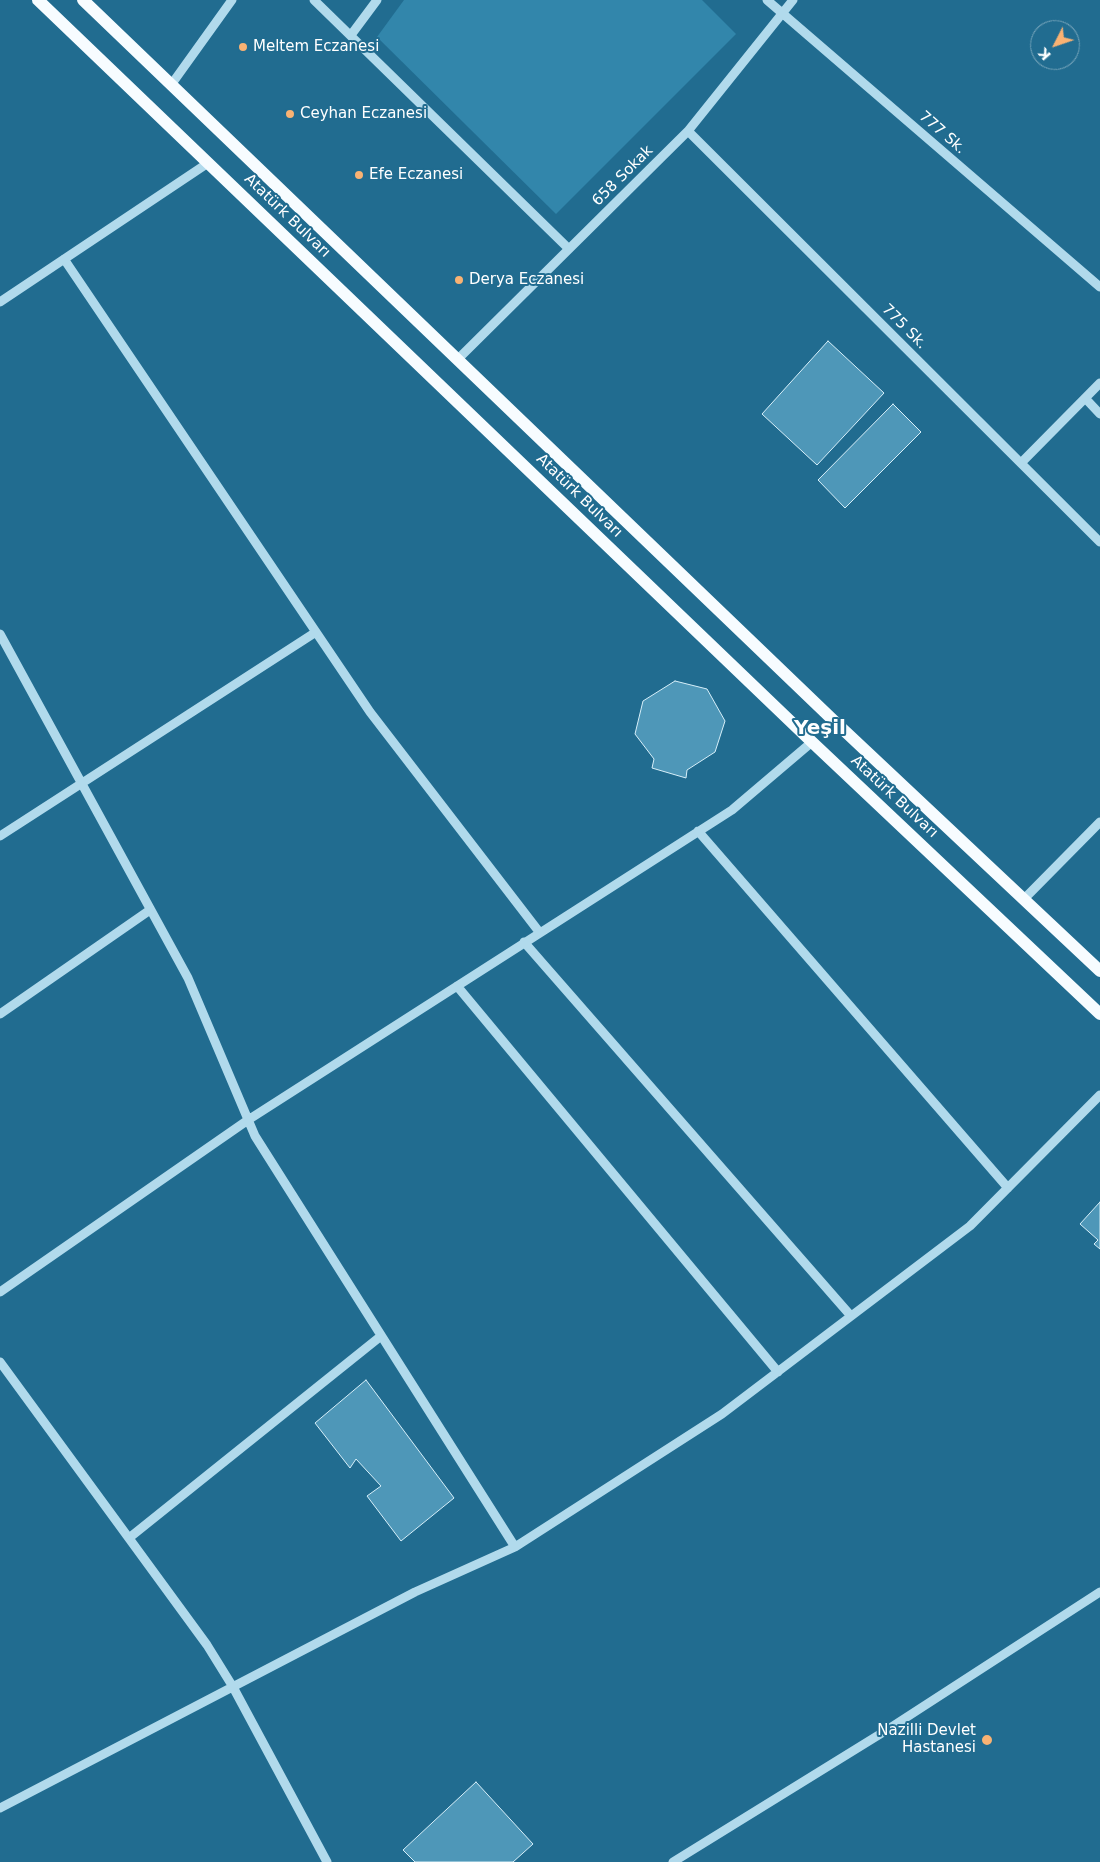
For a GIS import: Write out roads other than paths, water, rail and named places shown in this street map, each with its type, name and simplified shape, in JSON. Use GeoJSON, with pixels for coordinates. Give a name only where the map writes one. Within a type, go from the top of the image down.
{"type":"FeatureCollection","features":[{"type":"Feature","properties":{"kind":"main road","name":"Atatürk Bulvarı"},"geometry":{"type":"LineString","coordinates":[[38,0],[812,742],[1100,1014]]}},
{"type":"Feature","properties":{"kind":"main road","name":"Atatürk Bulvarı"},"geometry":{"type":"LineString","coordinates":[[83,0],[833,720],[1100,971]]}},
{"type":"Feature","properties":{"kind":"street"},"geometry":{"type":"LineString","coordinates":[[171,84],[232,0]]}},
{"type":"Feature","properties":{"kind":"street"},"geometry":{"type":"LineString","coordinates":[[314,0],[569,249]]}},
{"type":"Feature","properties":{"kind":"street"},"geometry":{"type":"LineString","coordinates":[[351,35],[377,0]]}},
{"type":"Feature","properties":{"kind":"street","name":"777 Sk."},"geometry":{"type":"LineString","coordinates":[[767,0],[1100,287]]}},
{"type":"Feature","properties":{"kind":"street","name":"658 Sokak"},"geometry":{"type":"LineString","coordinates":[[458,360],[688,131],[793,0]]}},
{"type":"Feature","properties":{"kind":"street","name":"775 Sk."},"geometry":{"type":"LineString","coordinates":[[688,131],[1100,542]]}},
{"type":"Feature","properties":{"kind":"street"},"geometry":{"type":"LineString","coordinates":[[0,302],[208,163]]}},
{"type":"Feature","properties":{"kind":"street"},"geometry":{"type":"LineString","coordinates":[[64,259],[370,712],[540,933]]}},
{"type":"Feature","properties":{"kind":"street"},"geometry":{"type":"LineString","coordinates":[[1021,463],[1100,383]]}},
{"type":"Feature","properties":{"kind":"street"},"geometry":{"type":"LineString","coordinates":[[1085,398],[1100,414]]}},
{"type":"Feature","properties":{"kind":"street"},"geometry":{"type":"LineString","coordinates":[[0,836],[82,785],[316,632]]}},
{"type":"Feature","properties":{"kind":"street"},"geometry":{"type":"LineString","coordinates":[[0,634],[188,978],[255,1136],[515,1547]]}},
{"type":"Feature","properties":{"kind":"street"},"geometry":{"type":"LineString","coordinates":[[0,1292],[248,1120],[732,810],[812,742]]}},
{"type":"Feature","properties":{"kind":"street"},"geometry":{"type":"LineString","coordinates":[[1024,899],[1100,822]]}},
{"type":"Feature","properties":{"kind":"street"},"geometry":{"type":"LineString","coordinates":[[698,831],[1008,1188]]}},
{"type":"Feature","properties":{"kind":"street"},"geometry":{"type":"LineString","coordinates":[[0,1014],[150,910]]}},
{"type":"Feature","properties":{"kind":"street"},"geometry":{"type":"LineString","coordinates":[[524,942],[852,1316]]}},
{"type":"Feature","properties":{"kind":"street"},"geometry":{"type":"LineString","coordinates":[[456,986],[778,1372]]}},
{"type":"Feature","properties":{"kind":"street"},"geometry":{"type":"LineString","coordinates":[[0,1808],[415,1592],[515,1547],[722,1414],[970,1226],[1100,1095]]}},
{"type":"Feature","properties":{"kind":"street"},"geometry":{"type":"LineString","coordinates":[[129,1538],[381,1336]]}},
{"type":"Feature","properties":{"kind":"street"},"geometry":{"type":"LineString","coordinates":[[0,1362],[207,1645],[233,1687],[327,1862]]}},
{"type":"Feature","properties":{"kind":"street"},"geometry":{"type":"LineString","coordinates":[[674,1862],[890,1728],[1100,1592]]}},
{"type":"Feature","properties":{"kind":"place","name":"Meltem Eczanesi"},"geometry":{"type":"Point","coordinates":[243,47]}},
{"type":"Feature","properties":{"kind":"place","name":"Ceyhan Eczanesi"},"geometry":{"type":"Point","coordinates":[290,114]}},
{"type":"Feature","properties":{"kind":"place","name":"Efe Eczanesi"},"geometry":{"type":"Point","coordinates":[359,175]}},
{"type":"Feature","properties":{"kind":"place","name":"Derya Eczanesi"},"geometry":{"type":"Point","coordinates":[459,280]}},
{"type":"Feature","properties":{"kind":"place","name":"Nazilli Devlet Hastanesi"},"geometry":{"type":"Point","coordinates":[987,1740]}},
{"type":"Feature","properties":{"kind":"district","name":"Yeşil"},"geometry":{"type":"Point","coordinates":[820,729]}}]}
